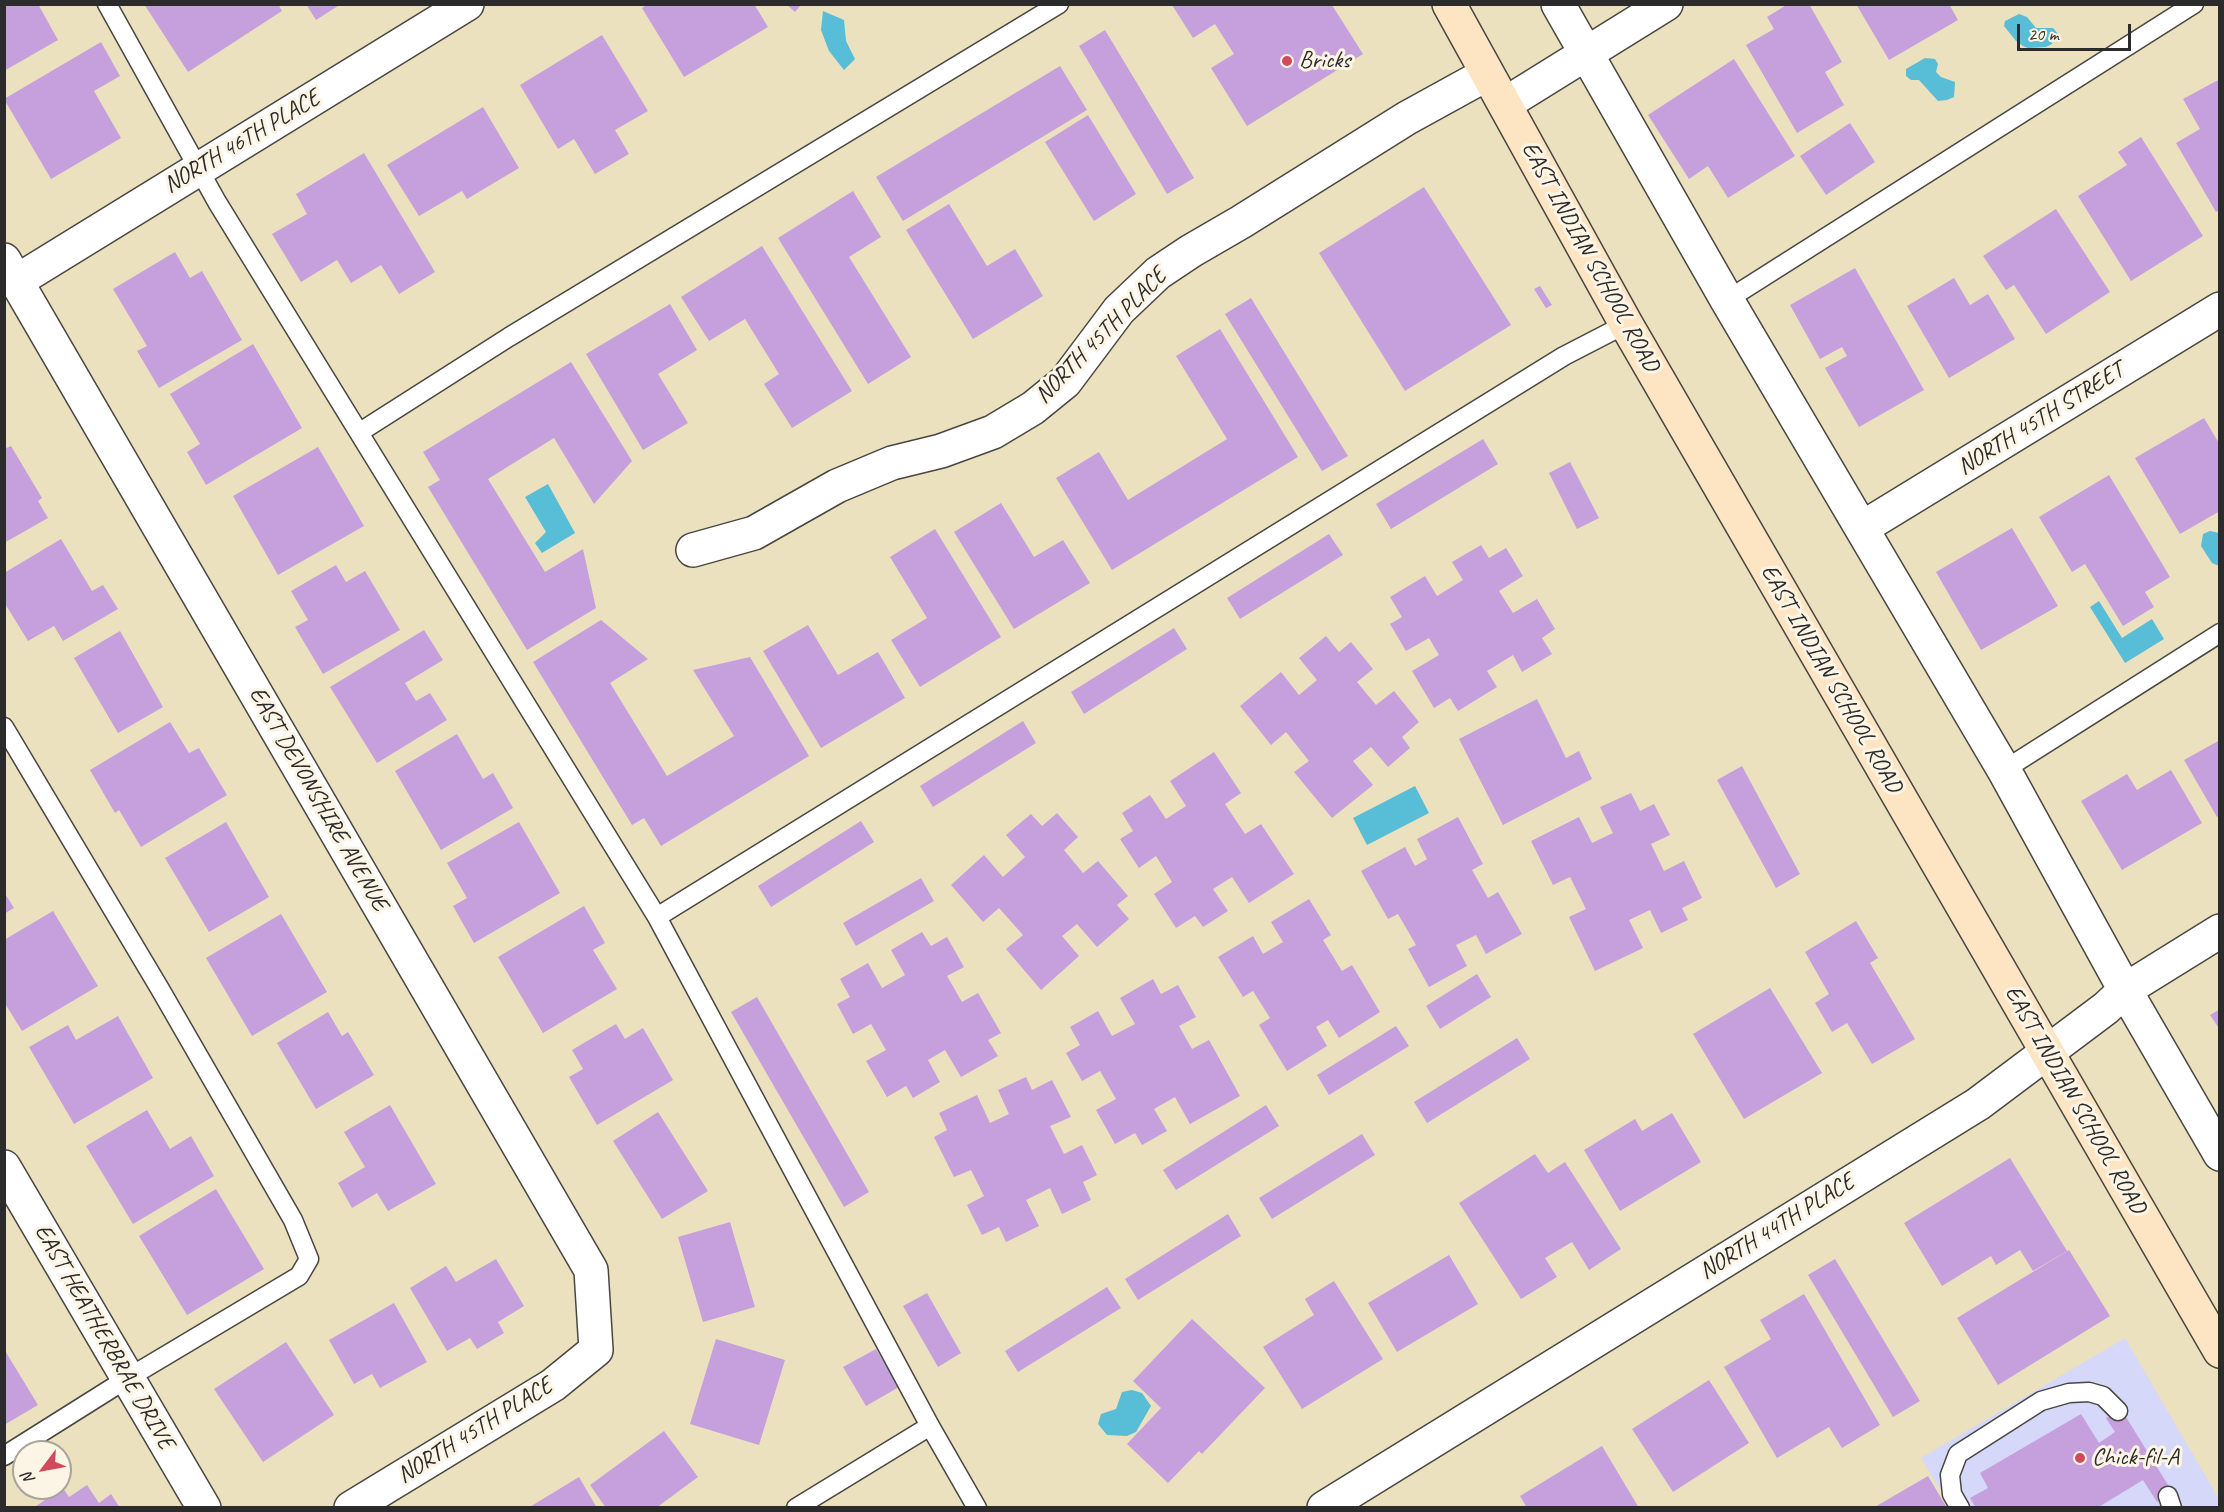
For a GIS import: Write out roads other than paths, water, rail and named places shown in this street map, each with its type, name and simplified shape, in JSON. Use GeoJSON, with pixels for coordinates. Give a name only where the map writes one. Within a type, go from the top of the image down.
{"type":"FeatureCollection","features":[{"type":"Feature","properties":{"kind":"main road","name":"EAST INDIAN SCHOOL ROAD"},"geometry":{"type":"LineString","coordinates":[[1449,4],[1626,324],[2220,1351]]}},
{"type":"Feature","properties":{"kind":"street","name":"NORTH 46TH PLACE"},"geometry":{"type":"LineString","coordinates":[[11,270],[200,169],[468,4]]}},
{"type":"Feature","properties":{"kind":"street"},"geometry":{"type":"LineString","coordinates":[[1558,4],[1726,300],[2004,770],[2125,990],[2220,1154]]}},
{"type":"Feature","properties":{"kind":"street"},"geometry":{"type":"LineString","coordinates":[[1504,104],[1666,4]]}},
{"type":"Feature","properties":{"kind":"street","name":"NORTH 45TH PLACE"},"geometry":{"type":"LineString","coordinates":[[693,550],[754,533],[837,486],[892,463],[941,451],[993,432],[1033,408],[1065,382],[1119,310],[1158,273],[1191,250],[1241,222],[1407,118],[1487,74]]}},
{"type":"Feature","properties":{"kind":"street","name":"EAST DEVONSHIRE AVENUE"},"geometry":{"type":"LineString","coordinates":[[11,270],[591,1270],[596,1350]]}},
{"type":"Feature","properties":{"kind":"street","name":"NORTH 45TH STREET"},"geometry":{"type":"LineString","coordinates":[[1862,528],[2220,309]]}},
{"type":"Feature","properties":{"kind":"street","name":"NORTH 44TH PLACE"},"geometry":{"type":"LineString","coordinates":[[1324,1508],[1978,1104],[2106,1008],[2125,990],[2220,931]]}},
{"type":"Feature","properties":{"kind":"street","name":"EAST HEATHERBRAE DRIVE"},"geometry":{"type":"LineString","coordinates":[[4,1167],[204,1508]]}},
{"type":"Feature","properties":{"kind":"street","name":"NORTH 45TH PLACE"},"geometry":{"type":"LineString","coordinates":[[351,1508],[553,1384],[596,1350]]}},
{"type":"Feature","properties":{"kind":"lane"},"geometry":{"type":"LineString","coordinates":[[107,4],[217,202],[657,917],[930,1426],[977,1508]]}},
{"type":"Feature","properties":{"kind":"lane"},"geometry":{"type":"LineString","coordinates":[[360,432],[509,337],[1059,4]]}},
{"type":"Feature","properties":{"kind":"lane"},"geometry":{"type":"LineString","coordinates":[[1726,300],[2194,4]]}},
{"type":"Feature","properties":{"kind":"lane"},"geometry":{"type":"LineString","coordinates":[[657,917],[1554,362],[1626,324]]}},
{"type":"Feature","properties":{"kind":"lane"},"geometry":{"type":"LineString","coordinates":[[2004,770],[2220,633]]}},
{"type":"Feature","properties":{"kind":"lane"},"geometry":{"type":"LineString","coordinates":[[4,727],[160,989],[293,1220],[309,1258],[299,1276],[128,1378],[4,1456]]}},
{"type":"Feature","properties":{"kind":"lane"},"geometry":{"type":"LineString","coordinates":[[1960,1508],[1952,1494],[1950,1475],[1958,1454],[2041,1401],[2069,1393],[2089,1392],[2103,1396],[2118,1411]]}},
{"type":"Feature","properties":{"kind":"lane"},"geometry":{"type":"LineString","coordinates":[[796,1508],[930,1426]]}},
{"type":"Feature","properties":{"kind":"water"},"geometry":{"type":"Polygon","coordinates":[[[823,11],[844,20],[846,41],[855,59],[844,70],[829,51],[821,30],[823,11]]]}},
{"type":"Feature","properties":{"kind":"water"},"geometry":{"type":"Polygon","coordinates":[[[2019,14],[2027,17],[2036,28],[2053,28],[2058,34],[2056,39],[2046,47],[2023,46],[2004,26],[2005,21],[2019,14]]]}},
{"type":"Feature","properties":{"kind":"water"},"geometry":{"type":"Polygon","coordinates":[[[1925,58],[1935,59],[1938,64],[1936,72],[1941,77],[1955,82],[1954,97],[1938,101],[1919,80],[1911,80],[1906,76],[1906,69],[1925,58]]]}},
{"type":"Feature","properties":{"kind":"water"},"geometry":{"type":"Polygon","coordinates":[[[548,484],[575,533],[542,553],[535,543],[546,532],[525,497],[548,484]]]}},
{"type":"Feature","properties":{"kind":"water"},"geometry":{"type":"Polygon","coordinates":[[[2210,531],[2219,533],[2219,566],[2212,563],[2201,546],[2203,534],[2210,531]]]}},
{"type":"Feature","properties":{"kind":"water"},"geometry":{"type":"Polygon","coordinates":[[[2099,601],[2122,638],[2152,619],[2164,639],[2125,663],[2090,607],[2099,601]]]}},
{"type":"Feature","properties":{"kind":"water"},"geometry":{"type":"Polygon","coordinates":[[[1415,786],[1429,813],[1367,845],[1353,818],[1415,786]]]}},
{"type":"Feature","properties":{"kind":"water"},"geometry":{"type":"Polygon","coordinates":[[[1132,1390],[1142,1393],[1151,1406],[1136,1432],[1127,1436],[1107,1435],[1098,1424],[1101,1414],[1116,1409],[1122,1392],[1132,1390]]]}},
{"type":"Feature","properties":{"kind":"place","name":"Bricks"},"geometry":{"type":"Point","coordinates":[1287,61]}},
{"type":"Feature","properties":{"kind":"place","name":"Chick-fil-A"},"geometry":{"type":"Point","coordinates":[2080,1458]}}]}
